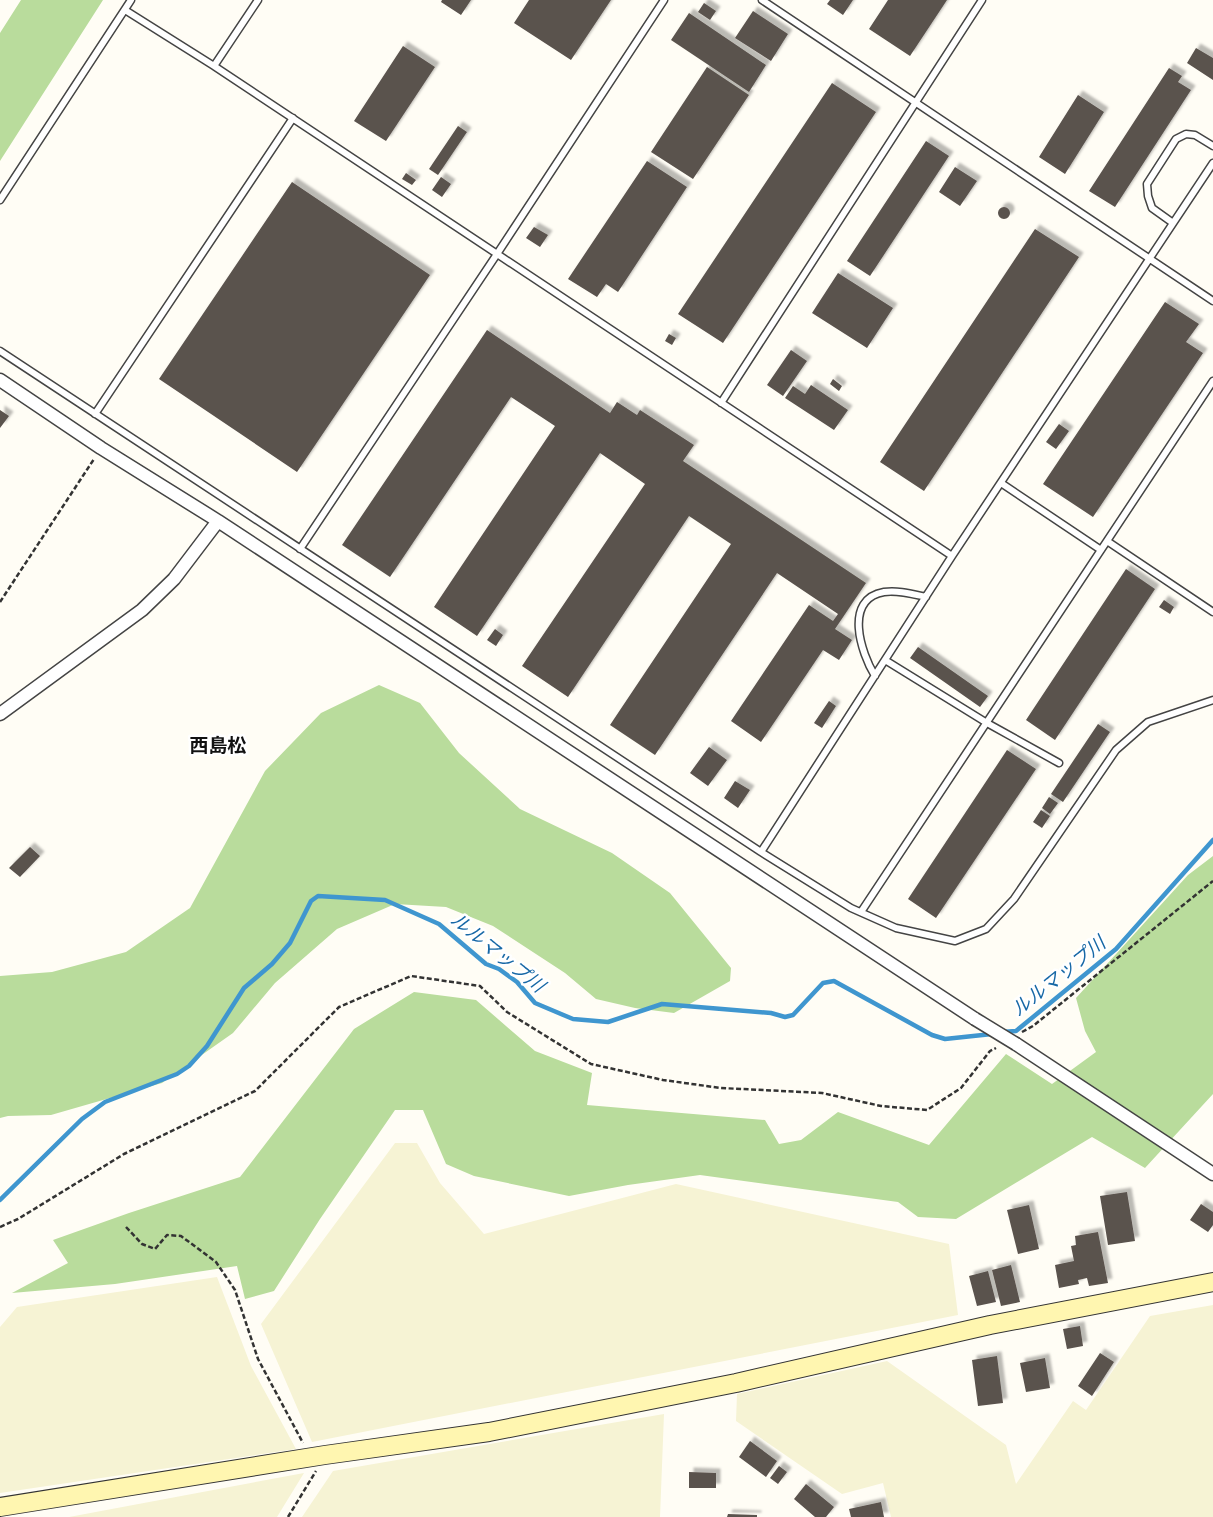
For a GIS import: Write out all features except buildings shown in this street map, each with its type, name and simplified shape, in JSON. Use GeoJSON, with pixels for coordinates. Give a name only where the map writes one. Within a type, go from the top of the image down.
{"type":"FeatureCollection","features":[{"type":"Feature","properties":{"kind":"street"},"geometry":{"type":"LineString","coordinates":[[0,380],[101,448],[218,521],[975,1018],[1016,1040],[1213,1174]]}},
{"type":"Feature","properties":{"kind":"street"},"geometry":{"type":"LineString","coordinates":[[0,714],[142,610],[174,579],[218,521]]}},
{"type":"Feature","properties":{"kind":"street"},"geometry":{"type":"LineString","coordinates":[[0,1507],[489,1432],[736,1383],[990,1325],[1213,1282]]}},
{"type":"Feature","properties":{"kind":"lane"},"geometry":{"type":"LineString","coordinates":[[0,200],[131,0]]}},
{"type":"Feature","properties":{"kind":"lane"},"geometry":{"type":"LineString","coordinates":[[214,66],[258,0]]}},
{"type":"Feature","properties":{"kind":"lane"},"geometry":{"type":"LineString","coordinates":[[300,548],[664,0]]}},
{"type":"Feature","properties":{"kind":"lane"},"geometry":{"type":"LineString","coordinates":[[762,0],[1213,301]]}},
{"type":"Feature","properties":{"kind":"lane"},"geometry":{"type":"LineString","coordinates":[[721,403],[982,0]]}},
{"type":"Feature","properties":{"kind":"lane"},"geometry":{"type":"LineString","coordinates":[[125,10],[214,66],[952,556]]}},
{"type":"Feature","properties":{"kind":"lane"},"geometry":{"type":"LineString","coordinates":[[95,414],[292,118]]}},
{"type":"Feature","properties":{"kind":"lane"},"geometry":{"type":"LineString","coordinates":[[1173,223],[1152,208],[1147,184],[1176,140],[1186,134],[1195,135],[1213,146]]}},
{"type":"Feature","properties":{"kind":"lane"},"geometry":{"type":"LineString","coordinates":[[761,852],[952,556],[1213,163]]}},
{"type":"Feature","properties":{"kind":"lane"},"geometry":{"type":"LineString","coordinates":[[0,352],[761,852],[850,908],[896,928],[955,942],[986,929],[1014,898],[1116,750],[1148,722],[1213,700]]}},
{"type":"Feature","properties":{"kind":"lane"},"geometry":{"type":"LineString","coordinates":[[861,912],[1213,381]]}},
{"type":"Feature","properties":{"kind":"lane"},"geometry":{"type":"LineString","coordinates":[[1001,483],[1101,550]]}},
{"type":"Feature","properties":{"kind":"lane"},"geometry":{"type":"LineString","coordinates":[[1107,541],[1213,612]]}},
{"type":"Feature","properties":{"kind":"lane"},"geometry":{"type":"LineString","coordinates":[[875,676],[863,651],[859,633],[859,618],[862,606],[871,597],[883,592],[899,591],[926,597]]}},
{"type":"Feature","properties":{"kind":"lane"},"geometry":{"type":"LineString","coordinates":[[885,660],[987,723],[1059,763]]}},
{"type":"Feature","properties":{"kind":"path"},"geometry":{"type":"LineString","coordinates":[[0,602],[101,448]]}},
{"type":"Feature","properties":{"kind":"path"},"geometry":{"type":"LineString","coordinates":[[1016,1040],[1213,881]]}},
{"type":"Feature","properties":{"kind":"path"},"geometry":{"type":"LineString","coordinates":[[0,1227],[18,1219],[124,1154],[255,1091],[339,1007],[411,976],[480,986],[508,1012],[591,1064],[663,1080],[730,1089],[822,1093],[881,1106],[927,1110],[961,1088],[990,1051],[999,1046]]}},
{"type":"Feature","properties":{"kind":"path"},"geometry":{"type":"LineString","coordinates":[[126,1227],[142,1244],[155,1249],[167,1235],[181,1236],[216,1262],[235,1290],[258,1359],[318,1457],[288,1517]]}},
{"type":"Feature","properties":{"kind":"shaded area"},"geometry":{"type":"Polygon","coordinates":[[[395,1143],[417,1143],[440,1183],[484,1234],[676,1184],[949,1244],[958,1315],[312,1442],[261,1324],[395,1143]]]}},
{"type":"Feature","properties":{"kind":"shaded area"},"geometry":{"type":"Polygon","coordinates":[[[217,1277],[251,1366],[296,1449],[0,1493],[0,1327],[17,1307],[217,1277]]]}},
{"type":"Feature","properties":{"kind":"shaded area"},"geometry":{"type":"Polygon","coordinates":[[[1213,1305],[1213,1517],[891,1517],[883,1483],[842,1494],[736,1421],[737,1394],[887,1361],[1006,1445],[1016,1484],[1073,1401],[1086,1410],[1150,1316],[1213,1305]]]}},
{"type":"Feature","properties":{"kind":"shaded area"},"geometry":{"type":"Polygon","coordinates":[[[664,1414],[660,1517],[302,1517],[333,1471],[664,1414]]]}},
{"type":"Feature","properties":{"kind":"shaded area"},"geometry":{"type":"Polygon","coordinates":[[[304,1473],[277,1517],[69,1517],[304,1473]]]}},
{"type":"Feature","properties":{"kind":"green space"},"geometry":{"type":"Polygon","coordinates":[[[21,0],[103,0],[0,161],[0,33],[21,0]]]}},
{"type":"Feature","properties":{"kind":"green space"},"geometry":{"type":"Polygon","coordinates":[[[379,685],[420,703],[459,753],[520,809],[612,853],[670,893],[731,968],[730,981],[674,1013],[635,1008],[596,999],[565,973],[493,926],[446,907],[395,904],[337,929],[275,983],[233,1033],[162,1083],[51,1115],[8,1116],[0,1118],[0,976],[52,972],[126,952],[190,908],[265,771],[321,713],[379,685]]]}},
{"type":"Feature","properties":{"kind":"green space"},"geometry":{"type":"Polygon","coordinates":[[[1213,856],[1213,1094],[1145,1168],[1092,1137],[956,1219],[918,1217],[898,1202],[700,1175],[628,1185],[569,1196],[474,1176],[446,1164],[423,1110],[395,1110],[320,1219],[274,1291],[245,1299],[237,1266],[115,1284],[12,1293],[68,1263],[53,1240],[240,1177],[354,1029],[414,992],[476,1000],[535,1051],[592,1073],[587,1105],[765,1120],[779,1144],[801,1140],[838,1112],[929,1145],[1006,1054],[1052,1084],[1096,1052],[1085,1031],[1076,998],[1188,875],[1213,856]]]}},
{"type":"Feature","properties":{"kind":"waterway","name":"ルルマップ川"},"geometry":{"type":"LineString","coordinates":[[1002,1032],[1016,1031],[1116,949],[1213,840]]}},
{"type":"Feature","properties":{"kind":"waterway","name":"ルルマップ川"},"geometry":{"type":"LineString","coordinates":[[0,1200],[82,1119],[105,1102],[177,1074],[189,1066],[207,1046],[244,988],[272,964],[290,943],[311,901],[318,896],[385,900],[439,924],[486,964],[499,969],[517,982],[535,1003],[573,1019],[608,1022],[662,1004],[771,1013],[785,1017],[793,1015],[823,983],[834,981],[932,1035],[945,1039],[992,1034]]}},
{"type":"Feature","properties":{"kind":"district","name":"西島松"},"geometry":{"type":"Point","coordinates":[218,745]}}]}
